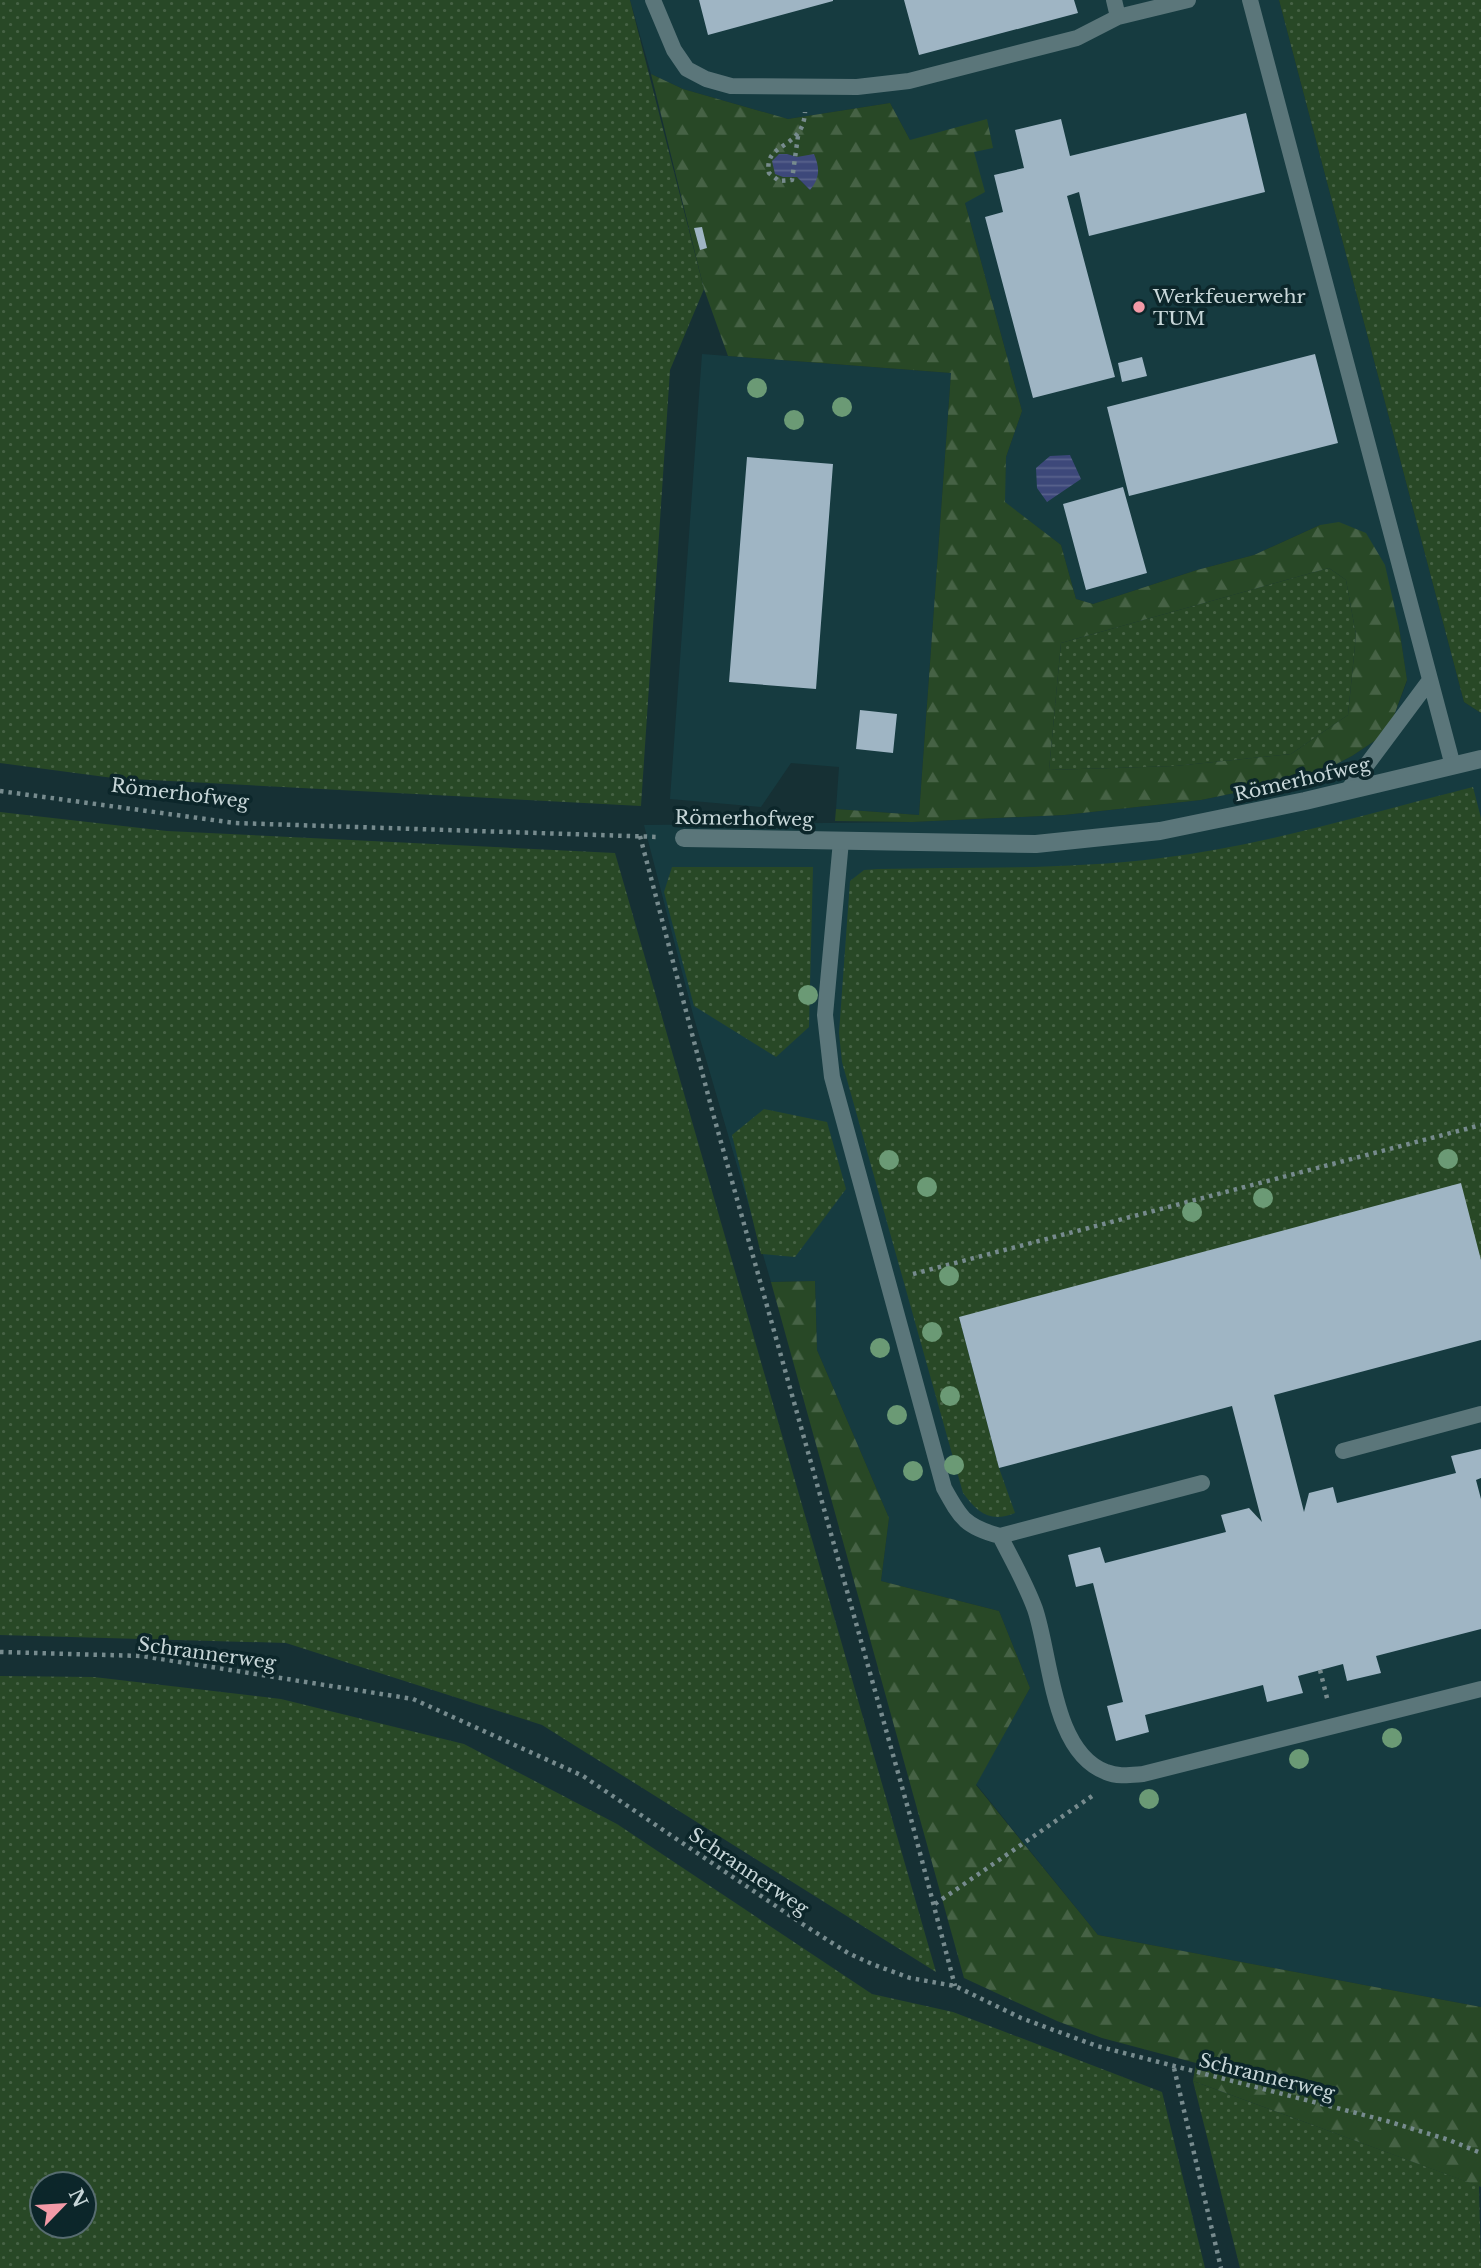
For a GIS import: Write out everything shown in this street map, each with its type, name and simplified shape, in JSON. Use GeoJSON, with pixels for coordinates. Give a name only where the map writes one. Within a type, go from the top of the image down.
{"type":"FeatureCollection","features":[{"type":"Feature","properties":{"kind":"street","name":"Römerhofweg"},"geometry":{"type":"LineString","coordinates":[[684,838],[1036,844],[1160,831],[1481,759]]}},
{"type":"Feature","properties":{"kind":"lane"},"geometry":{"type":"LineString","coordinates":[[653,0],[674,50],[687,69],[706,79],[731,86],[806,87],[857,87],[909,81],[1077,38],[1118,17],[1188,0]]}},
{"type":"Feature","properties":{"kind":"lane"},"geometry":{"type":"LineString","coordinates":[[1114,0],[1118,17]]}},
{"type":"Feature","properties":{"kind":"lane"},"geometry":{"type":"LineString","coordinates":[[1250,0],[1453,766]]}},
{"type":"Feature","properties":{"kind":"lane"},"geometry":{"type":"LineString","coordinates":[[1348,790],[1430,680]]}},
{"type":"Feature","properties":{"kind":"lane"},"geometry":{"type":"LineString","coordinates":[[841,841],[825,1015],[832,1077],[944,1488],[957,1512],[975,1529],[1000,1536],[1202,1483]]}},
{"type":"Feature","properties":{"kind":"lane"},"geometry":{"type":"LineString","coordinates":[[1343,1451],[1481,1414]]}},
{"type":"Feature","properties":{"kind":"lane"},"geometry":{"type":"LineString","coordinates":[[1000,1536],[1035,1609],[1060,1710],[1071,1740],[1086,1760],[1104,1772],[1122,1776],[1143,1774],[1481,1689]]}},
{"type":"Feature","properties":{"kind":"path"},"geometry":{"type":"LineString","coordinates":[[798,136],[772,154],[768,160],[769,173],[774,178],[784,182],[792,179],[798,136],[804,121],[806,87]]}},
{"type":"Feature","properties":{"kind":"path","name":"Römerhofweg"},"geometry":{"type":"LineString","coordinates":[[0,791],[235,823],[684,838]]}},
{"type":"Feature","properties":{"kind":"path"},"geometry":{"type":"LineString","coordinates":[[640,836],[712,1110],[935,1904],[955,1986]]}},
{"type":"Feature","properties":{"kind":"path"},"geometry":{"type":"LineString","coordinates":[[888,1281],[1481,1125]]}},
{"type":"Feature","properties":{"kind":"path","name":"Schrannerweg"},"geometry":{"type":"LineString","coordinates":[[0,1652],[142,1656],[413,1699],[583,1776],[848,1953],[892,1972],[955,1986],[1021,2018],[1073,2039],[1174,2068],[1387,2121],[1481,2153]]}},
{"type":"Feature","properties":{"kind":"path"},"geometry":{"type":"LineString","coordinates":[[935,1904],[1122,1776]]}},
{"type":"Feature","properties":{"kind":"path"},"geometry":{"type":"LineString","coordinates":[[1174,2068],[1221,2268]]}},
{"type":"Feature","properties":{"kind":"shaded area"},"geometry":{"type":"Polygon","coordinates":[[[630,0],[1279,0],[1464,702],[1481,713],[1481,2007],[1098,1935],[976,1784],[1030,1688],[999,1611],[881,1581],[889,1518],[817,1350],[815,1281],[771,1282],[694,1018],[644,825],[912,822],[1064,815],[1201,800],[1311,777],[1352,756],[1388,732],[1407,681],[1399,627],[1320,525],[1254,555],[1197,570],[1093,604],[1076,599],[1061,545],[1004,502],[1006,457],[1022,411],[965,203],[910,140],[890,103],[788,119],[683,89],[651,74],[630,0]]]}},
{"type":"Feature","properties":{"kind":"shaded area"},"geometry":{"type":"Polygon","coordinates":[[[702,354],[951,373],[919,815],[836,809],[839,767],[791,763],[761,807],[670,799],[702,354]]]}},
{"type":"Feature","properties":{"kind":"green space"},"geometry":{"type":"Polygon","coordinates":[[[0,0],[630,0],[704,289],[670,370],[641,806],[113,778],[0,763],[0,0]]]}},
{"type":"Feature","properties":{"kind":"green space"},"geometry":{"type":"Polygon","coordinates":[[[1279,0],[1481,0],[1481,713],[1464,702],[1279,0]]]}},
{"type":"Feature","properties":{"kind":"green space"},"geometry":{"type":"Polygon","coordinates":[[[651,74],[683,89],[788,119],[890,103],[910,140],[987,119],[993,148],[974,152],[985,192],[965,203],[1022,411],[1006,457],[1005,502],[1061,545],[1076,599],[1093,604],[1197,570],[1254,555],[1320,525],[1339,522],[1366,533],[1385,565],[1399,627],[1407,680],[1388,732],[1352,756],[1311,777],[1201,800],[1064,815],[912,822],[835,821],[836,809],[919,815],[951,373],[728,356],[704,289],[651,74]],[[787,154],[788,176],[797,177],[810,190],[797,157],[787,154]],[[1329,568],[1061,643],[1049,770],[1175,766],[1291,754],[1348,715],[1356,635],[1346,580],[1329,568]]]}},
{"type":"Feature","properties":{"kind":"green space"},"geometry":{"type":"Polygon","coordinates":[[[1329,568],[1346,580],[1356,635],[1348,715],[1291,754],[1175,766],[1049,770],[1061,643],[1329,568]]]}},
{"type":"Feature","properties":{"kind":"green space"},"geometry":{"type":"Polygon","coordinates":[[[1473,787],[1481,818],[1481,1260],[959,1317],[999,1468],[1015,1513],[998,1517],[979,1511],[963,1493],[842,1062],[839,1033],[850,881],[864,870],[1020,867],[1161,858],[1240,845],[1473,787]]]}},
{"type":"Feature","properties":{"kind":"green space"},"geometry":{"type":"Polygon","coordinates":[[[0,812],[167,831],[615,853],[936,1972],[542,1725],[286,1643],[0,1635],[0,812]]]}},
{"type":"Feature","properties":{"kind":"green space"},"geometry":{"type":"Polygon","coordinates":[[[672,867],[813,867],[809,1027],[776,1057],[694,1006],[664,892],[672,867]]]}},
{"type":"Feature","properties":{"kind":"green space"},"geometry":{"type":"Polygon","coordinates":[[[764,1109],[827,1122],[846,1189],[795,1257],[761,1254],[732,1135],[764,1109]]]}},
{"type":"Feature","properties":{"kind":"green space"},"geometry":{"type":"Polygon","coordinates":[[[815,1281],[817,1350],[889,1518],[881,1581],[999,1611],[1030,1688],[976,1785],[1098,1935],[1481,2007],[1481,2187],[1193,2081],[1196,2063],[1102,2038],[1057,2021],[964,1978],[771,1282],[815,1281]]]}},
{"type":"Feature","properties":{"kind":"green space"},"geometry":{"type":"Polygon","coordinates":[[[0,1676],[94,1677],[281,1699],[464,1744],[617,1824],[872,1994],[953,2012],[1162,2092],[1205,2268],[0,2268],[0,1676]]]}},
{"type":"Feature","properties":{"kind":"green space"},"geometry":{"type":"Polygon","coordinates":[[[1193,2081],[1479,2186],[1481,2268],[1240,2268],[1193,2081]]]}},
{"type":"Feature","properties":{"kind":"water"},"geometry":{"type":"Polygon","coordinates":[[[779,154],[797,157],[814,154],[818,173],[810,190],[797,177],[775,174],[772,161],[779,154]]]}},
{"type":"Feature","properties":{"kind":"water"},"geometry":{"type":"Polygon","coordinates":[[[1070,455],[1081,479],[1047,502],[1037,488],[1036,468],[1050,456],[1070,455]]]}},
{"type":"Feature","properties":{"kind":"building"},"geometry":{"type":"Polygon","coordinates":[[[699,0],[833,0],[833,1],[708,35],[699,0]]]}},
{"type":"Feature","properties":{"kind":"building"},"geometry":{"type":"Polygon","coordinates":[[[904,0],[1074,0],[1078,13],[919,55],[904,0]]]}},
{"type":"Feature","properties":{"kind":"building"},"geometry":{"type":"Polygon","coordinates":[[[1246,113],[1265,192],[1089,236],[1079,192],[1067,196],[1115,377],[1033,398],[985,217],[1003,212],[994,175],[1024,168],[1015,130],[1061,119],[1070,156],[1246,113]]]}},
{"type":"Feature","properties":{"kind":"building"},"geometry":{"type":"Polygon","coordinates":[[[702,227],[707,248],[700,250],[694,228],[702,227]]]}},
{"type":"Feature","properties":{"kind":"building"},"geometry":{"type":"Polygon","coordinates":[[[1315,354],[1338,443],[1129,496],[1107,407],[1315,354]]]}},
{"type":"Feature","properties":{"kind":"building"},"geometry":{"type":"Polygon","coordinates":[[[1142,357],[1147,376],[1122,382],[1118,363],[1142,357]]]}},
{"type":"Feature","properties":{"kind":"building"},"geometry":{"type":"Polygon","coordinates":[[[747,457],[833,464],[816,689],[729,682],[747,457]]]}},
{"type":"Feature","properties":{"kind":"building"},"geometry":{"type":"Polygon","coordinates":[[[1123,487],[1147,573],[1086,590],[1063,504],[1123,487]]]}},
{"type":"Feature","properties":{"kind":"building"},"geometry":{"type":"Polygon","coordinates":[[[860,710],[897,714],[893,753],[856,749],[860,710]]]}},
{"type":"Feature","properties":{"kind":"building"},"geometry":{"type":"Polygon","coordinates":[[[1461,1183],[1481,1260],[1481,1340],[1274,1395],[1304,1512],[1309,1493],[1333,1487],[1337,1503],[1456,1473],[1451,1456],[1481,1449],[1481,1478],[1476,1480],[1481,1499],[1481,1629],[1376,1656],[1381,1673],[1347,1681],[1343,1664],[1298,1676],[1303,1693],[1267,1702],[1263,1685],[1145,1715],[1149,1732],[1116,1741],[1107,1706],[1123,1702],[1093,1583],[1076,1587],[1068,1555],[1100,1547],[1105,1563],[1226,1532],[1221,1515],[1249,1508],[1262,1522],[1232,1406],[999,1468],[959,1317],[1461,1183]]]}},
{"type":"Feature","properties":{"kind":"place","name":"Werkfeuerwehr TUM"},"geometry":{"type":"Point","coordinates":[1139,307]}}]}
